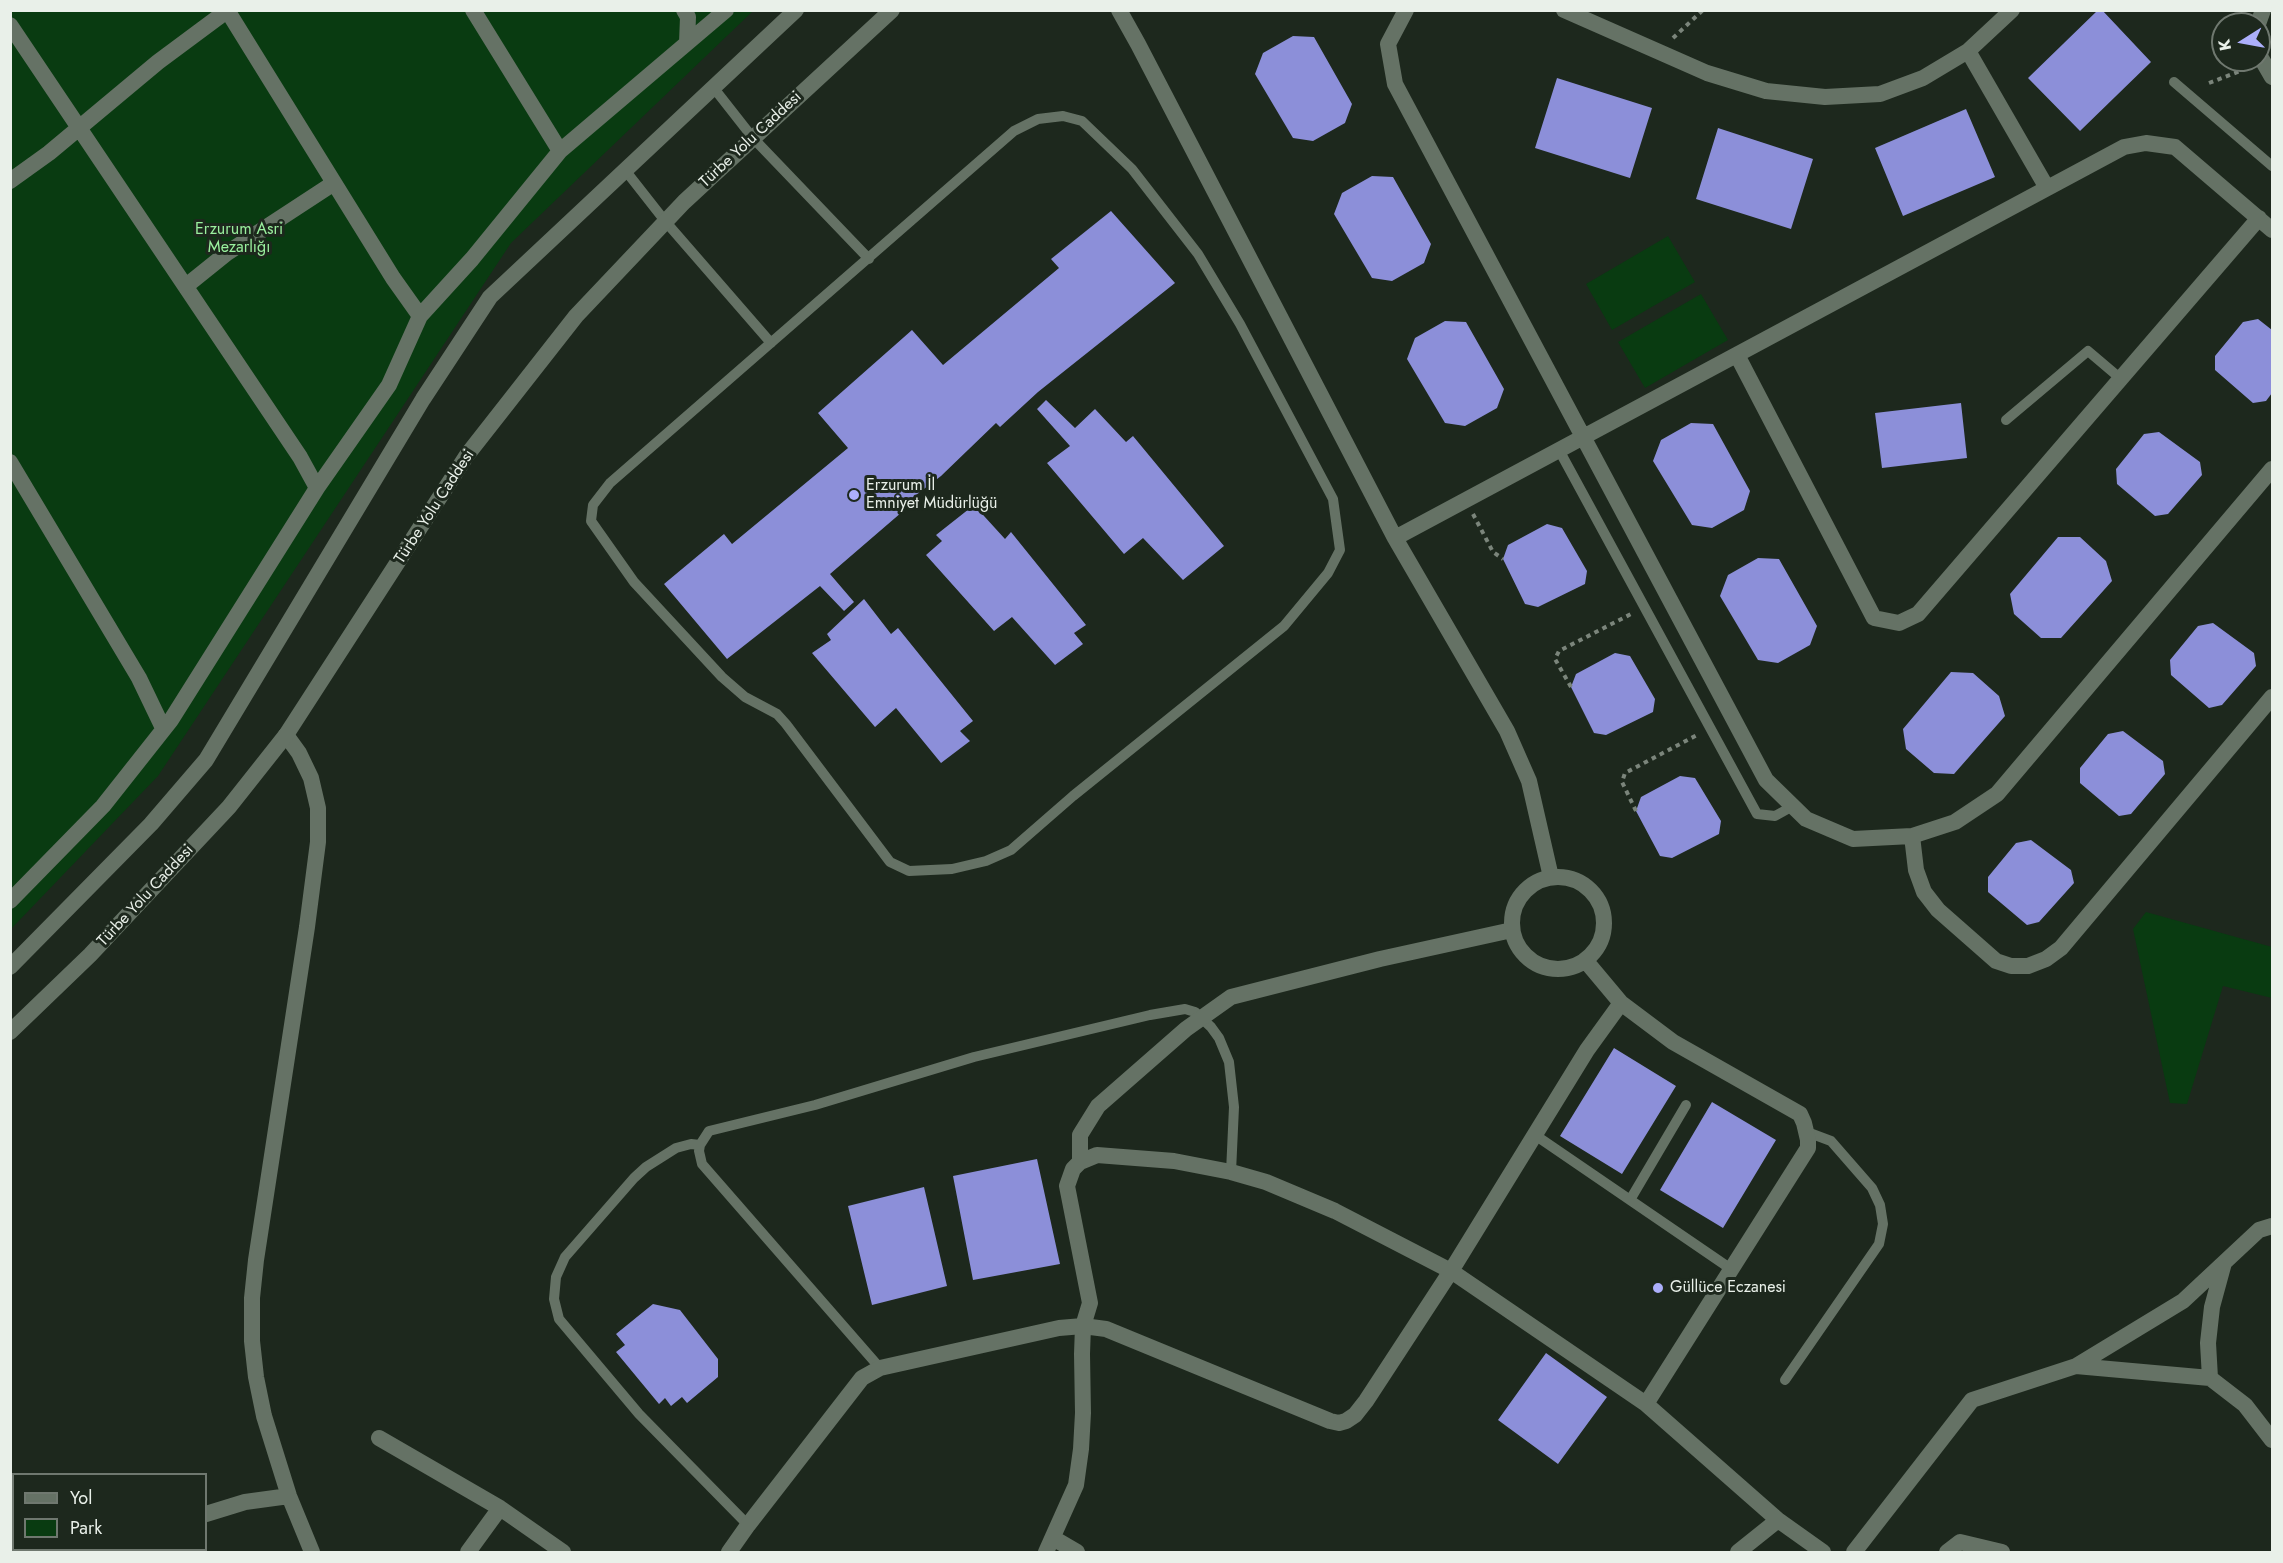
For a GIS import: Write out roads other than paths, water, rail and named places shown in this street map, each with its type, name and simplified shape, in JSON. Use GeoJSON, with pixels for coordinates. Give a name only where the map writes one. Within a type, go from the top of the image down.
{"type":"FeatureCollection","features":[{"type":"Feature","properties":{"kind":"street"},"geometry":{"type":"LineString","coordinates":[[473,10],[560,151]]}},
{"type":"Feature","properties":{"kind":"street"},"geometry":{"type":"LineString","coordinates":[[684,10],[688,17],[687,43]]}},
{"type":"Feature","properties":{"kind":"street"},"geometry":{"type":"LineString","coordinates":[[10,901],[103,806],[171,720],[317,488],[389,385],[420,316],[472,259],[560,151],[726,10]]}},
{"type":"Feature","properties":{"kind":"street"},"geometry":{"type":"LineString","coordinates":[[10,967],[151,824],[206,760],[423,399],[490,297],[796,10]]}},
{"type":"Feature","properties":{"kind":"street","name":"Türbe Yolu Caddesi"},"geometry":{"type":"LineString","coordinates":[[10,1032],[90,955],[230,807],[286,735],[467,455],[576,316],[665,221],[892,10]]}},
{"type":"Feature","properties":{"kind":"street"},"geometry":{"type":"LineString","coordinates":[[1119,10],[1395,538],[1507,731],[1529,781],[1551,877]]}},
{"type":"Feature","properties":{"kind":"street"},"geometry":{"type":"LineString","coordinates":[[1406,10],[1388,44],[1395,84],[1767,780],[1806,819],[1853,839],[1912,836],[1955,822],[1996,794],[2272,470]]}},
{"type":"Feature","properties":{"kind":"street"},"geometry":{"type":"LineString","coordinates":[[1564,10],[1707,73],[1766,91],[1825,98],[1880,94],[1923,78],[1968,51],[2012,10]]}},
{"type":"Feature","properties":{"kind":"street"},"geometry":{"type":"LineString","coordinates":[[10,181],[49,153],[77,127],[158,62],[227,11],[393,278],[420,316]]}},
{"type":"Feature","properties":{"kind":"street"},"geometry":{"type":"LineString","coordinates":[[10,25],[300,457],[317,488]]}},
{"type":"Feature","properties":{"kind":"street"},"geometry":{"type":"LineString","coordinates":[[1968,51],[2047,188]]}},
{"type":"Feature","properties":{"kind":"street"},"geometry":{"type":"LineString","coordinates":[[1395,538],[2124,147],[2146,143],[2175,147],[2272,230]]}},
{"type":"Feature","properties":{"kind":"street"},"geometry":{"type":"LineString","coordinates":[[186,286],[227,253],[334,183]]}},
{"type":"Feature","properties":{"kind":"street"},"geometry":{"type":"LineString","coordinates":[[1737,355],[1874,618],[1899,623],[1918,614],[2259,218]]}},
{"type":"Feature","properties":{"kind":"street"},"geometry":{"type":"LineString","coordinates":[[10,462],[139,678],[163,728]]}},
{"type":"Feature","properties":{"kind":"street"},"geometry":{"type":"LineString","coordinates":[[1912,836],[1916,870],[1924,892],[1938,910],[1996,961],[2011,966],[2028,966],[2046,959],[2061,948],[2272,697]]}},
{"type":"Feature","properties":{"kind":"street"},"geometry":{"type":"LineString","coordinates":[[286,735],[299,753],[311,778],[318,808],[318,842],[256,1260],[252,1298],[252,1341],[264,1416],[289,1496],[312,1552]]}},
{"type":"Feature","properties":{"kind":"street"},"geometry":{"type":"LineString","coordinates":[[1551,877],[1565,878],[1580,883],[1592,892],[1600,905],[1603,919],[1602,934],[1596,948],[1586,960],[1572,967],[1557,969],[1533,962],[1523,953],[1512,930],[1512,916],[1516,903],[1525,891],[1537,882],[1551,877]]}},
{"type":"Feature","properties":{"kind":"street"},"geometry":{"type":"LineString","coordinates":[[1080,1162],[1080,1135],[1098,1106],[1186,1029],[1231,997],[1380,959],[1512,930]]}},
{"type":"Feature","properties":{"kind":"street"},"geometry":{"type":"LineString","coordinates":[[1586,960],[1621,1003],[1673,1042],[1800,1114],[1807,1132],[1808,1148],[1646,1404]]}},
{"type":"Feature","properties":{"kind":"street"},"geometry":{"type":"LineString","coordinates":[[729,1552],[862,1378],[880,1368],[1059,1328],[1083,1326],[1106,1329],[1330,1421],[1339,1423],[1355,1415],[1451,1271],[1587,1050],[1621,1003]]}},
{"type":"Feature","properties":{"kind":"street"},"geometry":{"type":"LineString","coordinates":[[1077,1552],[1049,1545],[1076,1485],[1081,1449],[1083,1326],[1090,1303],[1068,1186],[1073,1168],[1080,1162],[1097,1155],[1174,1161],[1231,1172],[1266,1182],[1335,1211],[1451,1271],[1646,1404],[1778,1520],[1823,1552]]}},
{"type":"Feature","properties":{"kind":"street"},"geometry":{"type":"LineString","coordinates":[[1854,1552],[1972,1400],[2076,1366],[2183,1301],[2259,1230],[2272,1226]]}},
{"type":"Feature","properties":{"kind":"street"},"geometry":{"type":"LineString","coordinates":[[2210,1378],[2208,1343],[2212,1307],[2224,1263]]}},
{"type":"Feature","properties":{"kind":"street"},"geometry":{"type":"LineString","coordinates":[[2076,1366],[2210,1378],[2246,1405],[2272,1440]]}},
{"type":"Feature","properties":{"kind":"street"},"geometry":{"type":"LineString","coordinates":[[379,1438],[500,1508],[563,1552]]}},
{"type":"Feature","properties":{"kind":"street"},"geometry":{"type":"LineString","coordinates":[[207,1514],[245,1502],[289,1496]]}},
{"type":"Feature","properties":{"kind":"street"},"geometry":{"type":"LineString","coordinates":[[468,1552],[500,1508]]}},
{"type":"Feature","properties":{"kind":"street"},"geometry":{"type":"LineString","coordinates":[[1738,1552],[1778,1520]]}},
{"type":"Feature","properties":{"kind":"street"},"geometry":{"type":"LineString","coordinates":[[1947,1552],[1960,1542],[2002,1552]]}},
{"type":"Feature","properties":{"kind":"lane"},"geometry":{"type":"LineString","coordinates":[[2174,82],[2272,166]]}},
{"type":"Feature","properties":{"kind":"lane"},"geometry":{"type":"LineString","coordinates":[[713,87],[753,138],[869,259]]}},
{"type":"Feature","properties":{"kind":"lane"},"geometry":{"type":"LineString","coordinates":[[1063,116],[1082,121],[1132,169],[1198,254],[1240,324],[1333,499],[1340,550],[1328,573],[1284,626],[1073,796],[1011,850],[986,861],[952,869],[909,871],[891,862],[786,724],[777,714],[745,697],[722,677],[634,582],[591,521],[593,505],[610,483],[869,259],[1014,131],[1038,119],[1063,116]]}},
{"type":"Feature","properties":{"kind":"lane"},"geometry":{"type":"LineString","coordinates":[[625,170],[665,221],[771,344]]}},
{"type":"Feature","properties":{"kind":"lane"},"geometry":{"type":"LineString","coordinates":[[2006,420],[2088,351],[2121,379]]}},
{"type":"Feature","properties":{"kind":"lane"},"geometry":{"type":"LineString","coordinates":[[1559,450],[1757,814],[1775,816],[1793,806]]}},
{"type":"Feature","properties":{"kind":"lane"},"geometry":{"type":"LineString","coordinates":[[880,1368],[702,1164],[700,1144],[709,1131],[814,1105],[974,1057],[1150,1015],[1185,1009],[1202,1017],[1219,1038],[1225,1050],[1231,1074],[1234,1107],[1231,1172]]}},
{"type":"Feature","properties":{"kind":"lane"},"geometry":{"type":"LineString","coordinates":[[1630,1200],[1686,1105]]}},
{"type":"Feature","properties":{"kind":"lane"},"geometry":{"type":"LineString","coordinates":[[1785,1380],[1879,1244],[1883,1224],[1880,1205],[1872,1188],[1831,1141],[1807,1132]]}},
{"type":"Feature","properties":{"kind":"lane"},"geometry":{"type":"LineString","coordinates":[[1535,1135],[1731,1269]]}},
{"type":"Feature","properties":{"kind":"lane"},"geometry":{"type":"LineString","coordinates":[[700,1144],[676,1148],[646,1167],[628,1184],[565,1257],[556,1277],[554,1299],[559,1319],[632,1405],[748,1525]]}},
{"type":"Feature","properties":{"kind":"place","name":"Erzurum İl Emniyet Müdürlüğü"},"geometry":{"type":"Point","coordinates":[854,495]}},
{"type":"Feature","properties":{"kind":"place","name":"Güllüce Eczanesi"},"geometry":{"type":"Point","coordinates":[1658,1288]}},
{"type":"Feature","properties":{"kind":"park label","name":"Erzurum Asri Mezarlığı"},"geometry":{"type":"Point","coordinates":[239,239]}}]}
